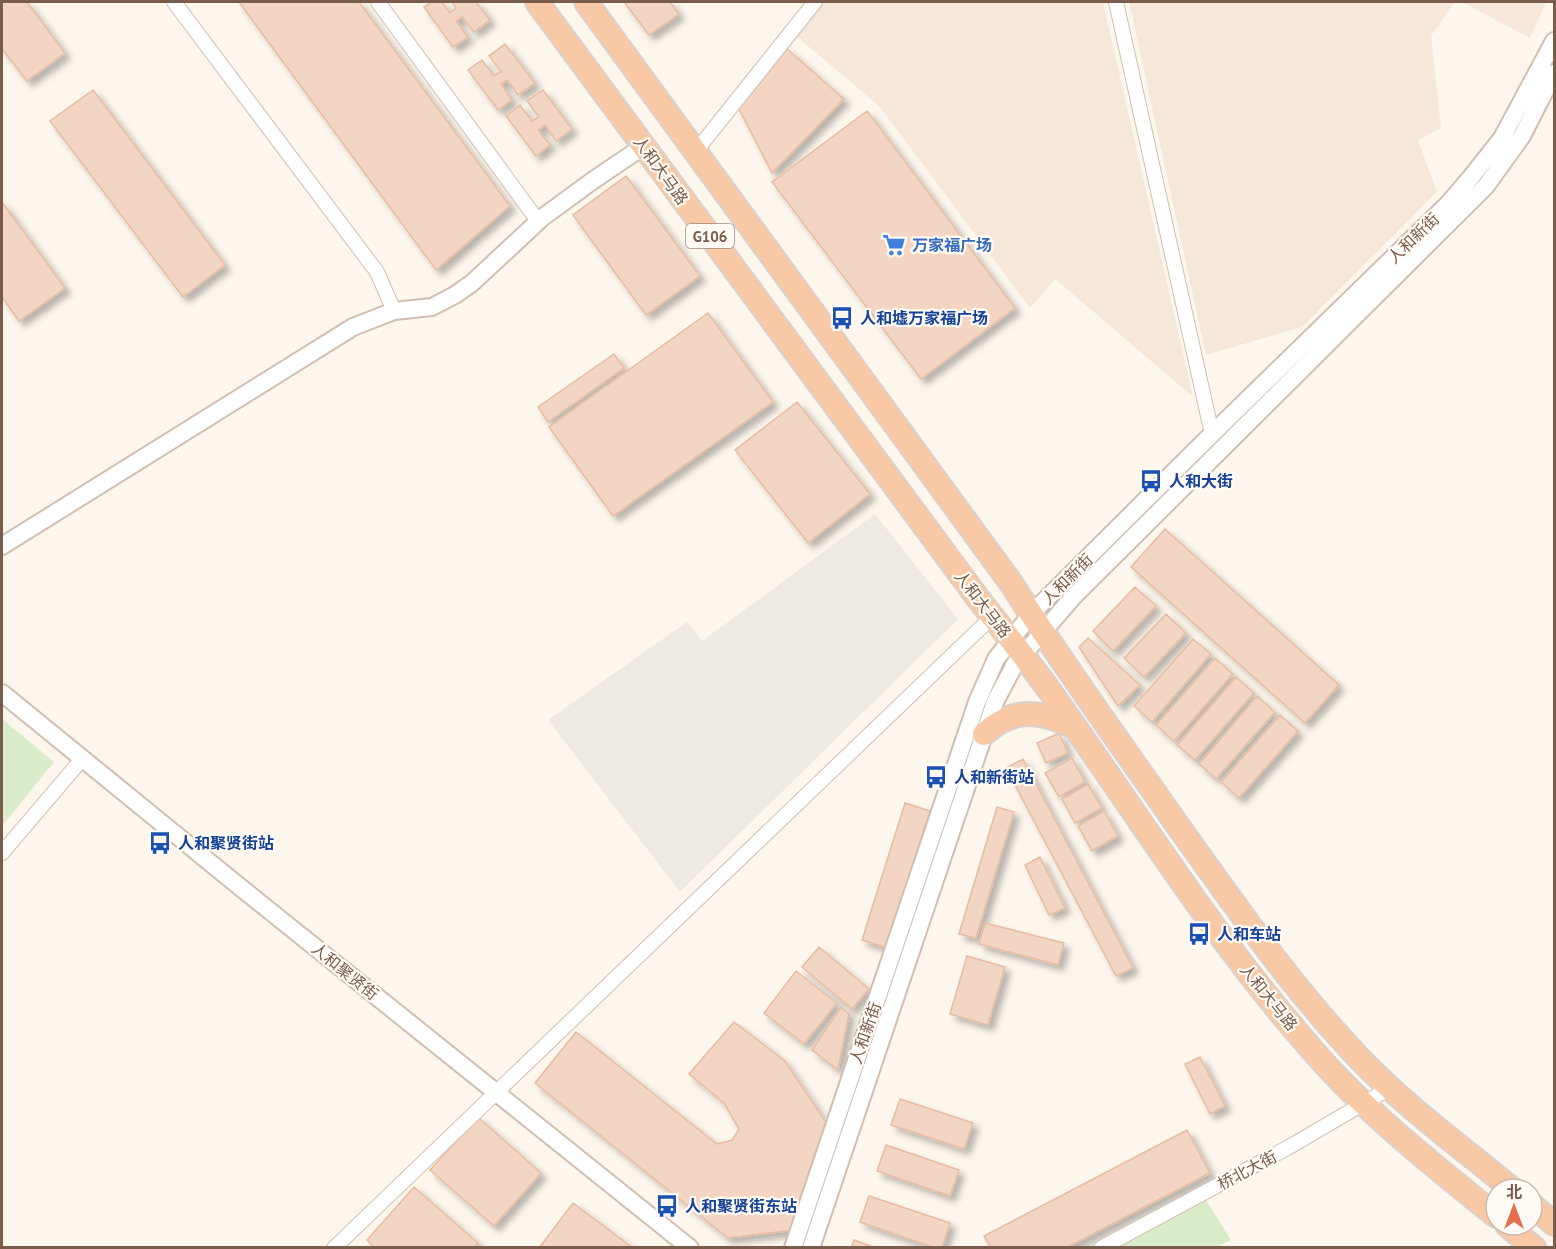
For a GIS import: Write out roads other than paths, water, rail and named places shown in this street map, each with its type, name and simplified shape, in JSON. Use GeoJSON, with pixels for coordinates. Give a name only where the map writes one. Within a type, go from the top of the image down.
{"type":"FeatureCollection","features":[{"type":"Feature","properties":{"kind":"highway","name":"人和大马路"},"geometry":{"type":"LineString","coordinates":[[537,2],[882,470],[1016,646],[1075,727],[1152,840],[1247,970],[1316,1054],[1365,1104],[1484,1206]]}},
{"type":"Feature","properties":{"kind":"highway","name":"人和大马路"},"geometry":{"type":"LineString","coordinates":[[586,2],[1011,583],[1186,836],[1273,956],[1328,1025],[1390,1088],[1497,1177]]}},
{"type":"Feature","properties":{"kind":"highway"},"geometry":{"type":"LineString","coordinates":[[882,470],[912,447]]}},
{"type":"Feature","properties":{"kind":"highway"},"geometry":{"type":"LineString","coordinates":[[984,734],[1003,720],[1019,715],[1048,715],[1075,727]]}},
{"type":"Feature","properties":{"kind":"highway"},"geometry":{"type":"LineString","coordinates":[[1521,1237],[1534,1248]]}},
{"type":"Feature","properties":{"kind":"street"},"geometry":{"type":"LineString","coordinates":[[174,2],[377,272],[393,311]]}},
{"type":"Feature","properties":{"kind":"street"},"geometry":{"type":"LineString","coordinates":[[378,2],[538,221]]}},
{"type":"Feature","properties":{"kind":"street"},"geometry":{"type":"LineString","coordinates":[[696,151],[815,2]]}},
{"type":"Feature","properties":{"kind":"street"},"geometry":{"type":"LineString","coordinates":[[1116,2],[1212,434]]}},
{"type":"Feature","properties":{"kind":"street","name":"人和新街"},"geometry":{"type":"LineString","coordinates":[[793,1248],[977,702],[996,660],[1016,646],[1212,434],[1449,203],[1502,138],[1554,41]]}},
{"type":"Feature","properties":{"kind":"street","name":"人和新街"},"geometry":{"type":"LineString","coordinates":[[1037,623],[1090,579],[1486,186],[1522,136],[1554,73]]}},
{"type":"Feature","properties":{"kind":"street"},"geometry":{"type":"LineString","coordinates":[[2,546],[353,327],[393,311],[432,307],[455,295],[472,283],[538,221],[595,178],[644,146]]}},
{"type":"Feature","properties":{"kind":"street"},"geometry":{"type":"LineString","coordinates":[[333,1248],[992,617]]}},
{"type":"Feature","properties":{"kind":"street","name":"人和新街"},"geometry":{"type":"LineString","coordinates":[[811,1248],[984,734],[1006,679],[1016,646]]}},
{"type":"Feature","properties":{"kind":"street","name":"人和聚贤街"},"geometry":{"type":"LineString","coordinates":[[2,693],[690,1248]]}},
{"type":"Feature","properties":{"kind":"street"},"geometry":{"type":"LineString","coordinates":[[2,853],[83,758]]}},
{"type":"Feature","properties":{"kind":"street","name":"桥北大街"},"geometry":{"type":"LineString","coordinates":[[1101,1248],[1365,1104],[1390,1088]]}},
{"type":"Feature","properties":{"kind":"place","name":"万家福广场"},"geometry":{"type":"Point","coordinates":[894,245]}},
{"type":"Feature","properties":{"kind":"place","name":"人和墟万家福广场"},"geometry":{"type":"Point","coordinates":[842,318]}},
{"type":"Feature","properties":{"kind":"place","name":"人和大街"},"geometry":{"type":"Point","coordinates":[1151,481]}},
{"type":"Feature","properties":{"kind":"place","name":"人和新街站"},"geometry":{"type":"Point","coordinates":[936,777]}},
{"type":"Feature","properties":{"kind":"place","name":"人和聚贤街站"},"geometry":{"type":"Point","coordinates":[160,843]}},
{"type":"Feature","properties":{"kind":"place","name":"人和车站"},"geometry":{"type":"Point","coordinates":[1199,934]}},
{"type":"Feature","properties":{"kind":"place","name":"人和聚贤街东站"},"geometry":{"type":"Point","coordinates":[667,1206]}}]}
